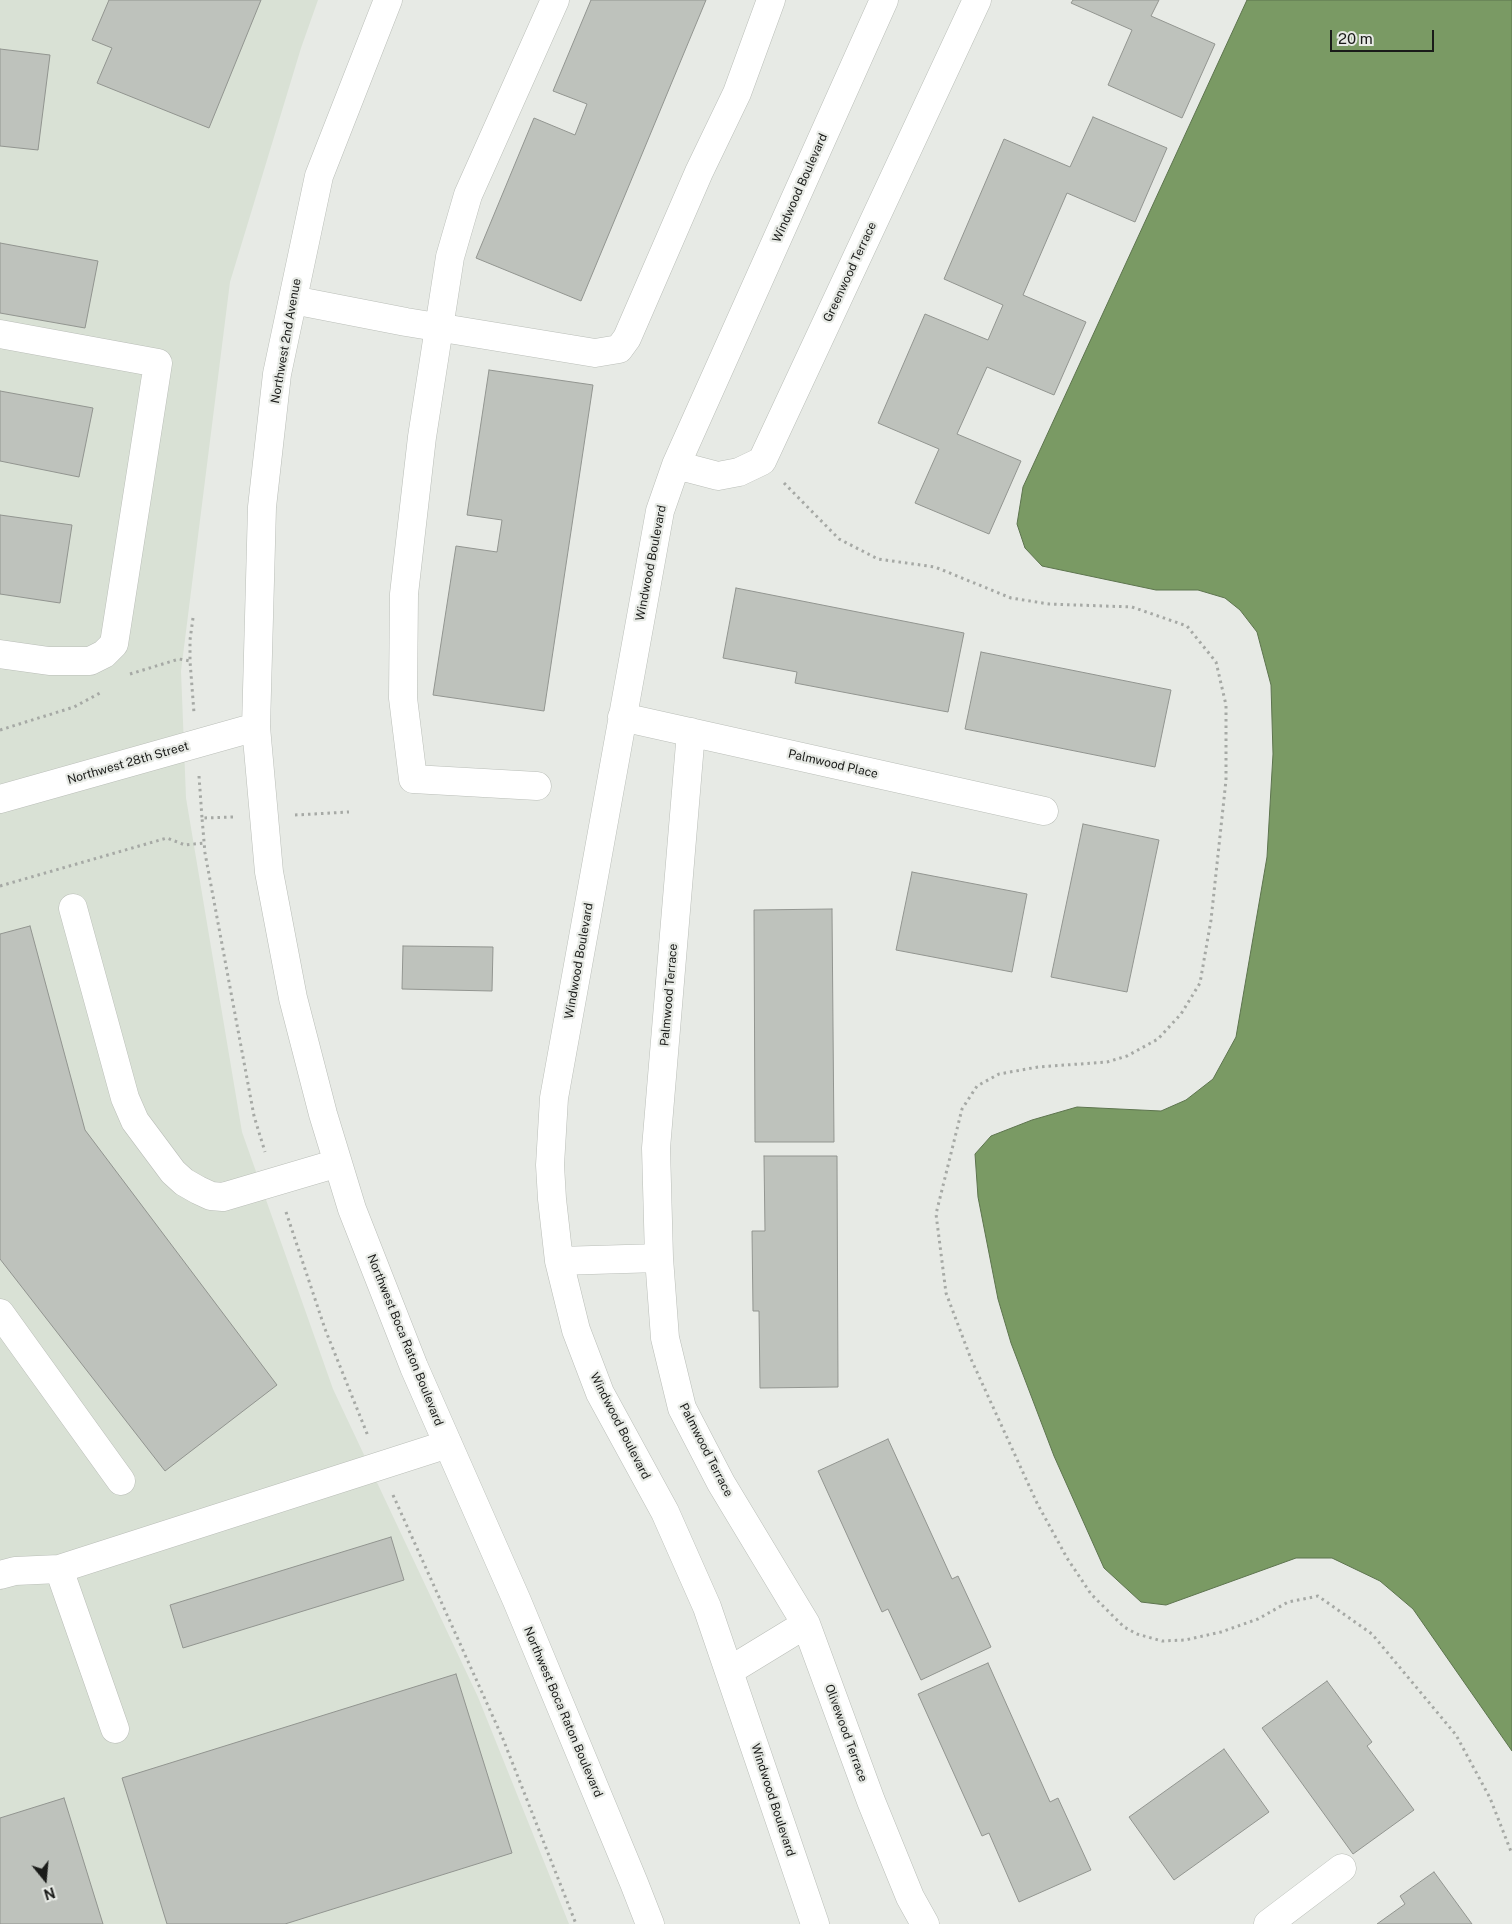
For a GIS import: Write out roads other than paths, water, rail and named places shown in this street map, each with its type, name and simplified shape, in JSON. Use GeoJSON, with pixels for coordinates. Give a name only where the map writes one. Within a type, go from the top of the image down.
{"type":"FeatureCollection","features":[{"type":"Feature","properties":{"kind":"street","name":"Northwest 2nd Avenue"},"geometry":{"type":"LineString","coordinates":[[256,727],[262,507],[277,374],[319,176],[388,0]]}},
{"type":"Feature","properties":{"kind":"street"},"geometry":{"type":"LineString","coordinates":[[536,786],[413,779],[403,698],[404,594],[422,437],[450,257],[468,195],[555,0]]}},
{"type":"Feature","properties":{"kind":"street"},"geometry":{"type":"LineString","coordinates":[[293,300],[595,353],[619,349],[627,338],[699,172],[737,93],[771,0]]}},
{"type":"Feature","properties":{"kind":"street","name":"Windwood Boulevard"},"geometry":{"type":"LineString","coordinates":[[815,1924],[707,1607],[665,1512],[600,1392],[576,1330],[559,1261],[550,1165],[554,1098],[660,510],[676,465],[884,0]]}},
{"type":"Feature","properties":{"kind":"street","name":"Greenwood Terrace"},"geometry":{"type":"LineString","coordinates":[[676,465],[718,476],[739,472],[762,461],[977,0]]}},
{"type":"Feature","properties":{"kind":"street"},"geometry":{"type":"LineString","coordinates":[[0,334],[158,363],[114,644],[104,654],[90,661],[49,661],[0,654]]}},
{"type":"Feature","properties":{"kind":"street","name":"Palmwood Place"},"geometry":{"type":"LineString","coordinates":[[622,717],[1044,811]]}},
{"type":"Feature","properties":{"kind":"street","name":"Northwest 28th Street"},"geometry":{"type":"LineString","coordinates":[[0,799],[256,727]]}},
{"type":"Feature","properties":{"kind":"street","name":"Northwest Boca Raton Boulevard"},"geometry":{"type":"LineString","coordinates":[[256,727],[269,872],[293,998],[322,1114],[352,1209],[414,1367],[517,1601],[650,1924]]}},
{"type":"Feature","properties":{"kind":"street","name":"Palmwood Terrace"},"geometry":{"type":"LineString","coordinates":[[691,732],[656,1148],[658,1258],[665,1338],[682,1408],[720,1483],[806,1624]]}},
{"type":"Feature","properties":{"kind":"street"},"geometry":{"type":"LineString","coordinates":[[73,908],[124,1098],[135,1121],[173,1172],[184,1182],[205,1193],[223,1197],[338,1164]]}},
{"type":"Feature","properties":{"kind":"street"},"geometry":{"type":"LineString","coordinates":[[559,1261],[658,1258]]}},
{"type":"Feature","properties":{"kind":"street"},"geometry":{"type":"LineString","coordinates":[[4,1327],[120,1481]]}},
{"type":"Feature","properties":{"kind":"street"},"geometry":{"type":"LineString","coordinates":[[0,1575],[15,1571],[59,1569],[448,1444]]}},
{"type":"Feature","properties":{"kind":"street"},"geometry":{"type":"LineString","coordinates":[[59,1569],[116,1729]]}},
{"type":"Feature","properties":{"kind":"street"},"geometry":{"type":"LineString","coordinates":[[729,1670],[806,1624]]}},
{"type":"Feature","properties":{"kind":"street","name":"Olivewood Terrace"},"geometry":{"type":"LineString","coordinates":[[806,1624],[871,1801],[910,1897],[925,1924]]}},
{"type":"Feature","properties":{"kind":"street"},"geometry":{"type":"LineString","coordinates":[[1268,1924],[1342,1868]]}}]}
